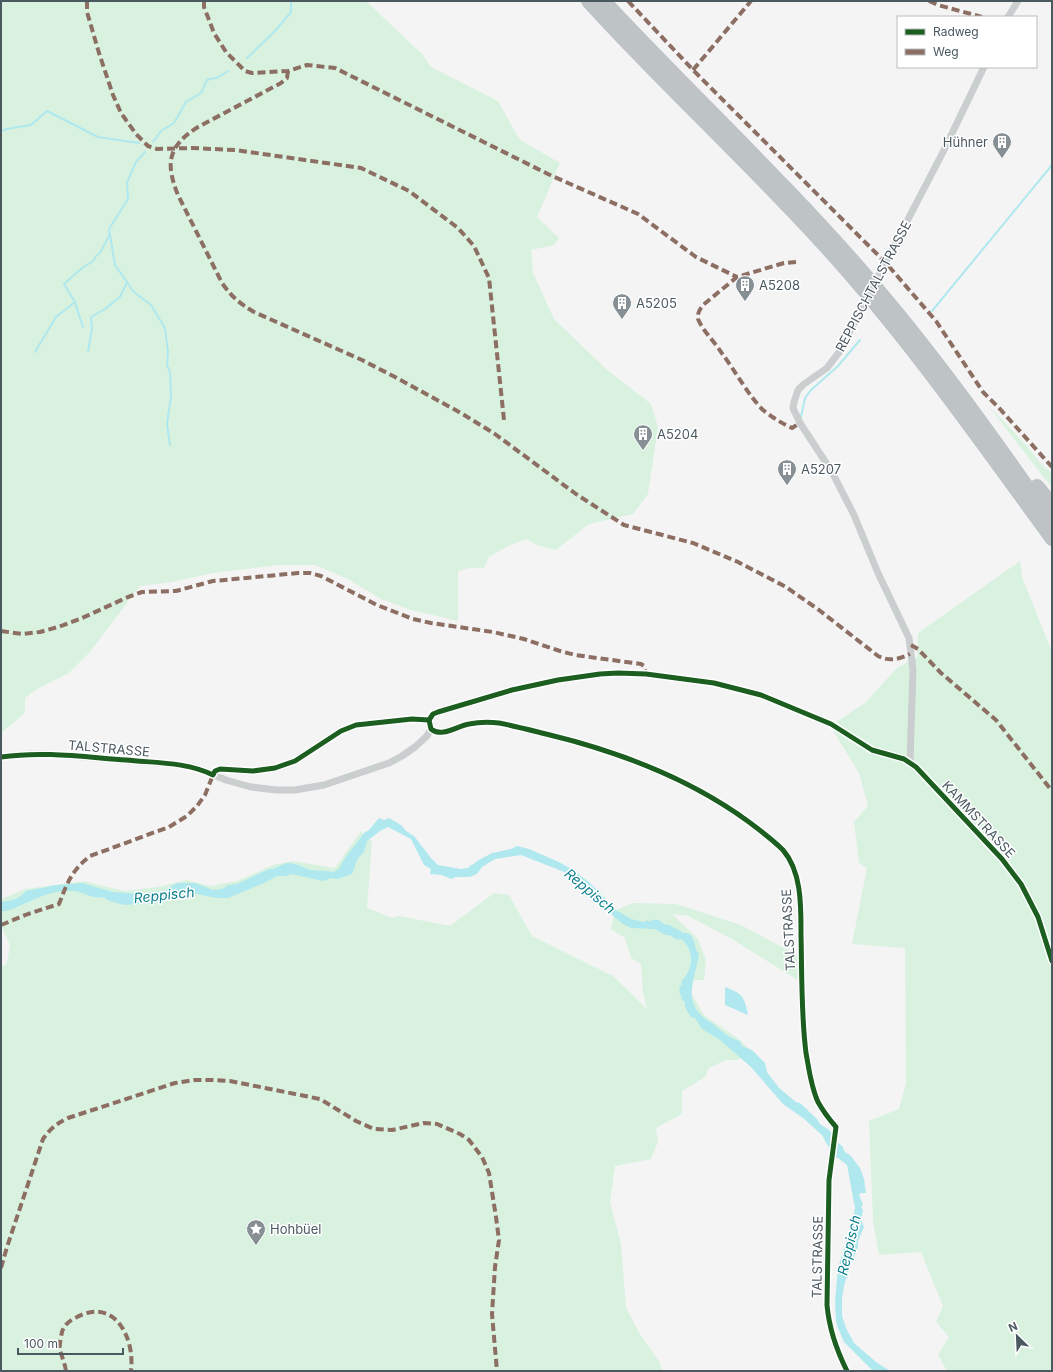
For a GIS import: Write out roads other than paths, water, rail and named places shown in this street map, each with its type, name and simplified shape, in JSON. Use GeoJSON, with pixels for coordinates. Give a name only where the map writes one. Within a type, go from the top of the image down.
{"type":"FeatureCollection","features":[{"type":"Feature","properties":{"kind":"highway"},"geometry":{"type":"LineString","coordinates":[[588,1],[634,51],[765,182],[853,278],[896,329],[1048,524],[1052,548]]}},
{"type":"Feature","properties":{"kind":"highway"},"geometry":{"type":"LineString","coordinates":[[604,1],[773,174],[863,272],[915,334],[998,446],[1048,524],[1052,539]]}},
{"type":"Feature","properties":{"kind":"highway"},"geometry":{"type":"LineString","coordinates":[[998,446],[1012,452],[1052,504]]}},
{"type":"Feature","properties":{"kind":"street"},"geometry":{"type":"LineString","coordinates":[[1009,16],[1018,1]]}},
{"type":"Feature","properties":{"kind":"street","name":"REPPISCHTALSTRASSE"},"geometry":{"type":"LineString","coordinates":[[910,762],[913,670],[909,638],[878,573],[854,515],[832,472],[800,423],[793,408],[798,390],[827,368],[840,351],[942,154],[984,68]]}},
{"type":"Feature","properties":{"kind":"street"},"geometry":{"type":"LineString","coordinates":[[431,729],[429,720],[433,714],[512,690],[538,684],[600,674],[646,674],[714,683],[761,695],[831,724],[872,750],[910,762]]}},
{"type":"Feature","properties":{"kind":"street"},"geometry":{"type":"LineString","coordinates":[[213,775],[220,769],[260,770],[288,764],[341,731],[356,725],[412,719],[429,720]]}},
{"type":"Feature","properties":{"kind":"street","name":"TALSTRASSE"},"geometry":{"type":"LineString","coordinates":[[1,757],[38,754],[68,755],[170,764],[194,767],[234,783],[267,789],[295,790],[318,786],[395,760],[415,747],[427,736],[431,729],[436,732],[441,732],[468,724],[497,723],[556,736],[609,752],[659,772],[710,796],[753,825],[782,849],[788,856],[794,869],[800,898],[802,1002],[804,1035],[810,1074],[818,1102],[825,1114],[836,1127],[829,1180],[828,1317],[833,1336],[847,1371]]}},
{"type":"Feature","properties":{"kind":"street","name":"KAMMSTRASSE"},"geometry":{"type":"LineString","coordinates":[[910,762],[1002,859],[1021,884],[1038,917],[1052,961]]}},
{"type":"Feature","properties":{"kind":"water","name":"Reppisch"},"geometry":{"type":"Polygon","coordinates":[[[379,818],[384,820],[389,818],[401,825],[406,831],[414,836],[438,865],[461,869],[468,868],[492,853],[511,849],[517,846],[529,849],[573,870],[589,882],[604,897],[611,907],[631,919],[644,922],[648,920],[649,922],[658,920],[665,925],[667,924],[681,931],[682,933],[689,934],[693,938],[696,950],[699,953],[692,986],[693,1002],[696,1009],[703,1017],[725,1034],[740,1041],[742,1046],[752,1050],[765,1063],[767,1072],[779,1088],[796,1102],[800,1103],[817,1119],[820,1124],[829,1130],[836,1141],[842,1146],[845,1152],[851,1156],[860,1168],[864,1179],[866,1193],[861,1193],[859,1195],[863,1204],[861,1207],[863,1210],[861,1220],[864,1227],[844,1286],[842,1316],[846,1328],[854,1343],[876,1362],[890,1371],[874,1371],[871,1369],[844,1342],[836,1321],[835,1301],[838,1268],[855,1208],[847,1165],[838,1158],[834,1157],[822,1135],[803,1118],[783,1104],[751,1067],[720,1040],[702,1029],[695,1018],[692,1018],[689,1014],[685,1002],[681,999],[682,997],[679,992],[679,986],[682,985],[681,982],[688,972],[691,960],[691,955],[686,944],[681,939],[678,940],[669,935],[665,935],[655,929],[631,928],[623,924],[612,915],[599,900],[594,898],[582,888],[579,882],[572,875],[521,855],[495,859],[482,867],[477,874],[470,877],[456,877],[451,879],[442,875],[430,874],[431,869],[424,865],[411,839],[388,827],[367,841],[364,852],[358,858],[352,874],[338,879],[331,878],[323,881],[292,874],[277,876],[228,898],[216,898],[197,894],[182,894],[171,896],[155,903],[124,905],[107,900],[104,897],[99,898],[76,891],[64,891],[55,892],[7,911],[1,911],[1,902],[17,898],[26,891],[57,885],[82,883],[113,892],[142,894],[145,896],[146,893],[161,891],[163,893],[169,887],[178,883],[195,883],[213,890],[222,889],[286,863],[311,870],[333,872],[339,869],[347,855],[365,832],[368,831],[379,818]]]}},
{"type":"Feature","properties":{"kind":"water"},"geometry":{"type":"Polygon","coordinates":[[[725,987],[742,996],[748,1015],[725,1005],[725,987]]]}},
{"type":"Feature","properties":{"kind":"waterway"},"geometry":{"type":"LineString","coordinates":[[247,58],[275,31],[291,12],[291,1]]}},
{"type":"Feature","properties":{"kind":"waterway"},"geometry":{"type":"LineString","coordinates":[[153,142],[161,131],[174,123],[186,102],[201,93],[207,80],[219,77],[228,71]]}},
{"type":"Feature","properties":{"kind":"waterway"},"geometry":{"type":"LineString","coordinates":[[1,131],[31,125],[47,111],[98,137],[139,143]]}},
{"type":"Feature","properties":{"kind":"waterway"},"geometry":{"type":"LineString","coordinates":[[145,152],[136,162],[127,183],[128,199],[109,229],[115,265],[134,292],[151,305],[165,328],[168,352],[167,365],[170,372],[171,396],[167,424],[170,445]]}},
{"type":"Feature","properties":{"kind":"waterway"},"geometry":{"type":"LineString","coordinates":[[932,311],[1052,165]]}},
{"type":"Feature","properties":{"kind":"waterway"},"geometry":{"type":"LineString","coordinates":[[35,352],[56,317],[75,302],[64,284],[82,268],[93,261],[100,253],[110,234]]}},
{"type":"Feature","properties":{"kind":"waterway"},"geometry":{"type":"LineString","coordinates":[[88,351],[92,329],[91,317],[105,309],[120,297],[127,282]]}},
{"type":"Feature","properties":{"kind":"waterway"},"geometry":{"type":"LineString","coordinates":[[75,303],[83,327]]}},
{"type":"Feature","properties":{"kind":"waterway"},"geometry":{"type":"LineString","coordinates":[[801,417],[805,398],[811,390],[838,366],[860,340]]}},
{"type":"Feature","properties":{"kind":"place","name":"Hühner"},"geometry":{"type":"Point","coordinates":[1002,159]}},
{"type":"Feature","properties":{"kind":"place","name":"A5208"},"geometry":{"type":"Point","coordinates":[745,302]}},
{"type":"Feature","properties":{"kind":"place","name":"A5205"},"geometry":{"type":"Point","coordinates":[622,320]}},
{"type":"Feature","properties":{"kind":"place","name":"A5204"},"geometry":{"type":"Point","coordinates":[643,451]}},
{"type":"Feature","properties":{"kind":"place","name":"A5207"},"geometry":{"type":"Point","coordinates":[787,486]}},
{"type":"Feature","properties":{"kind":"place","name":"Hohbüel"},"geometry":{"type":"Point","coordinates":[256,1246]}}]}
